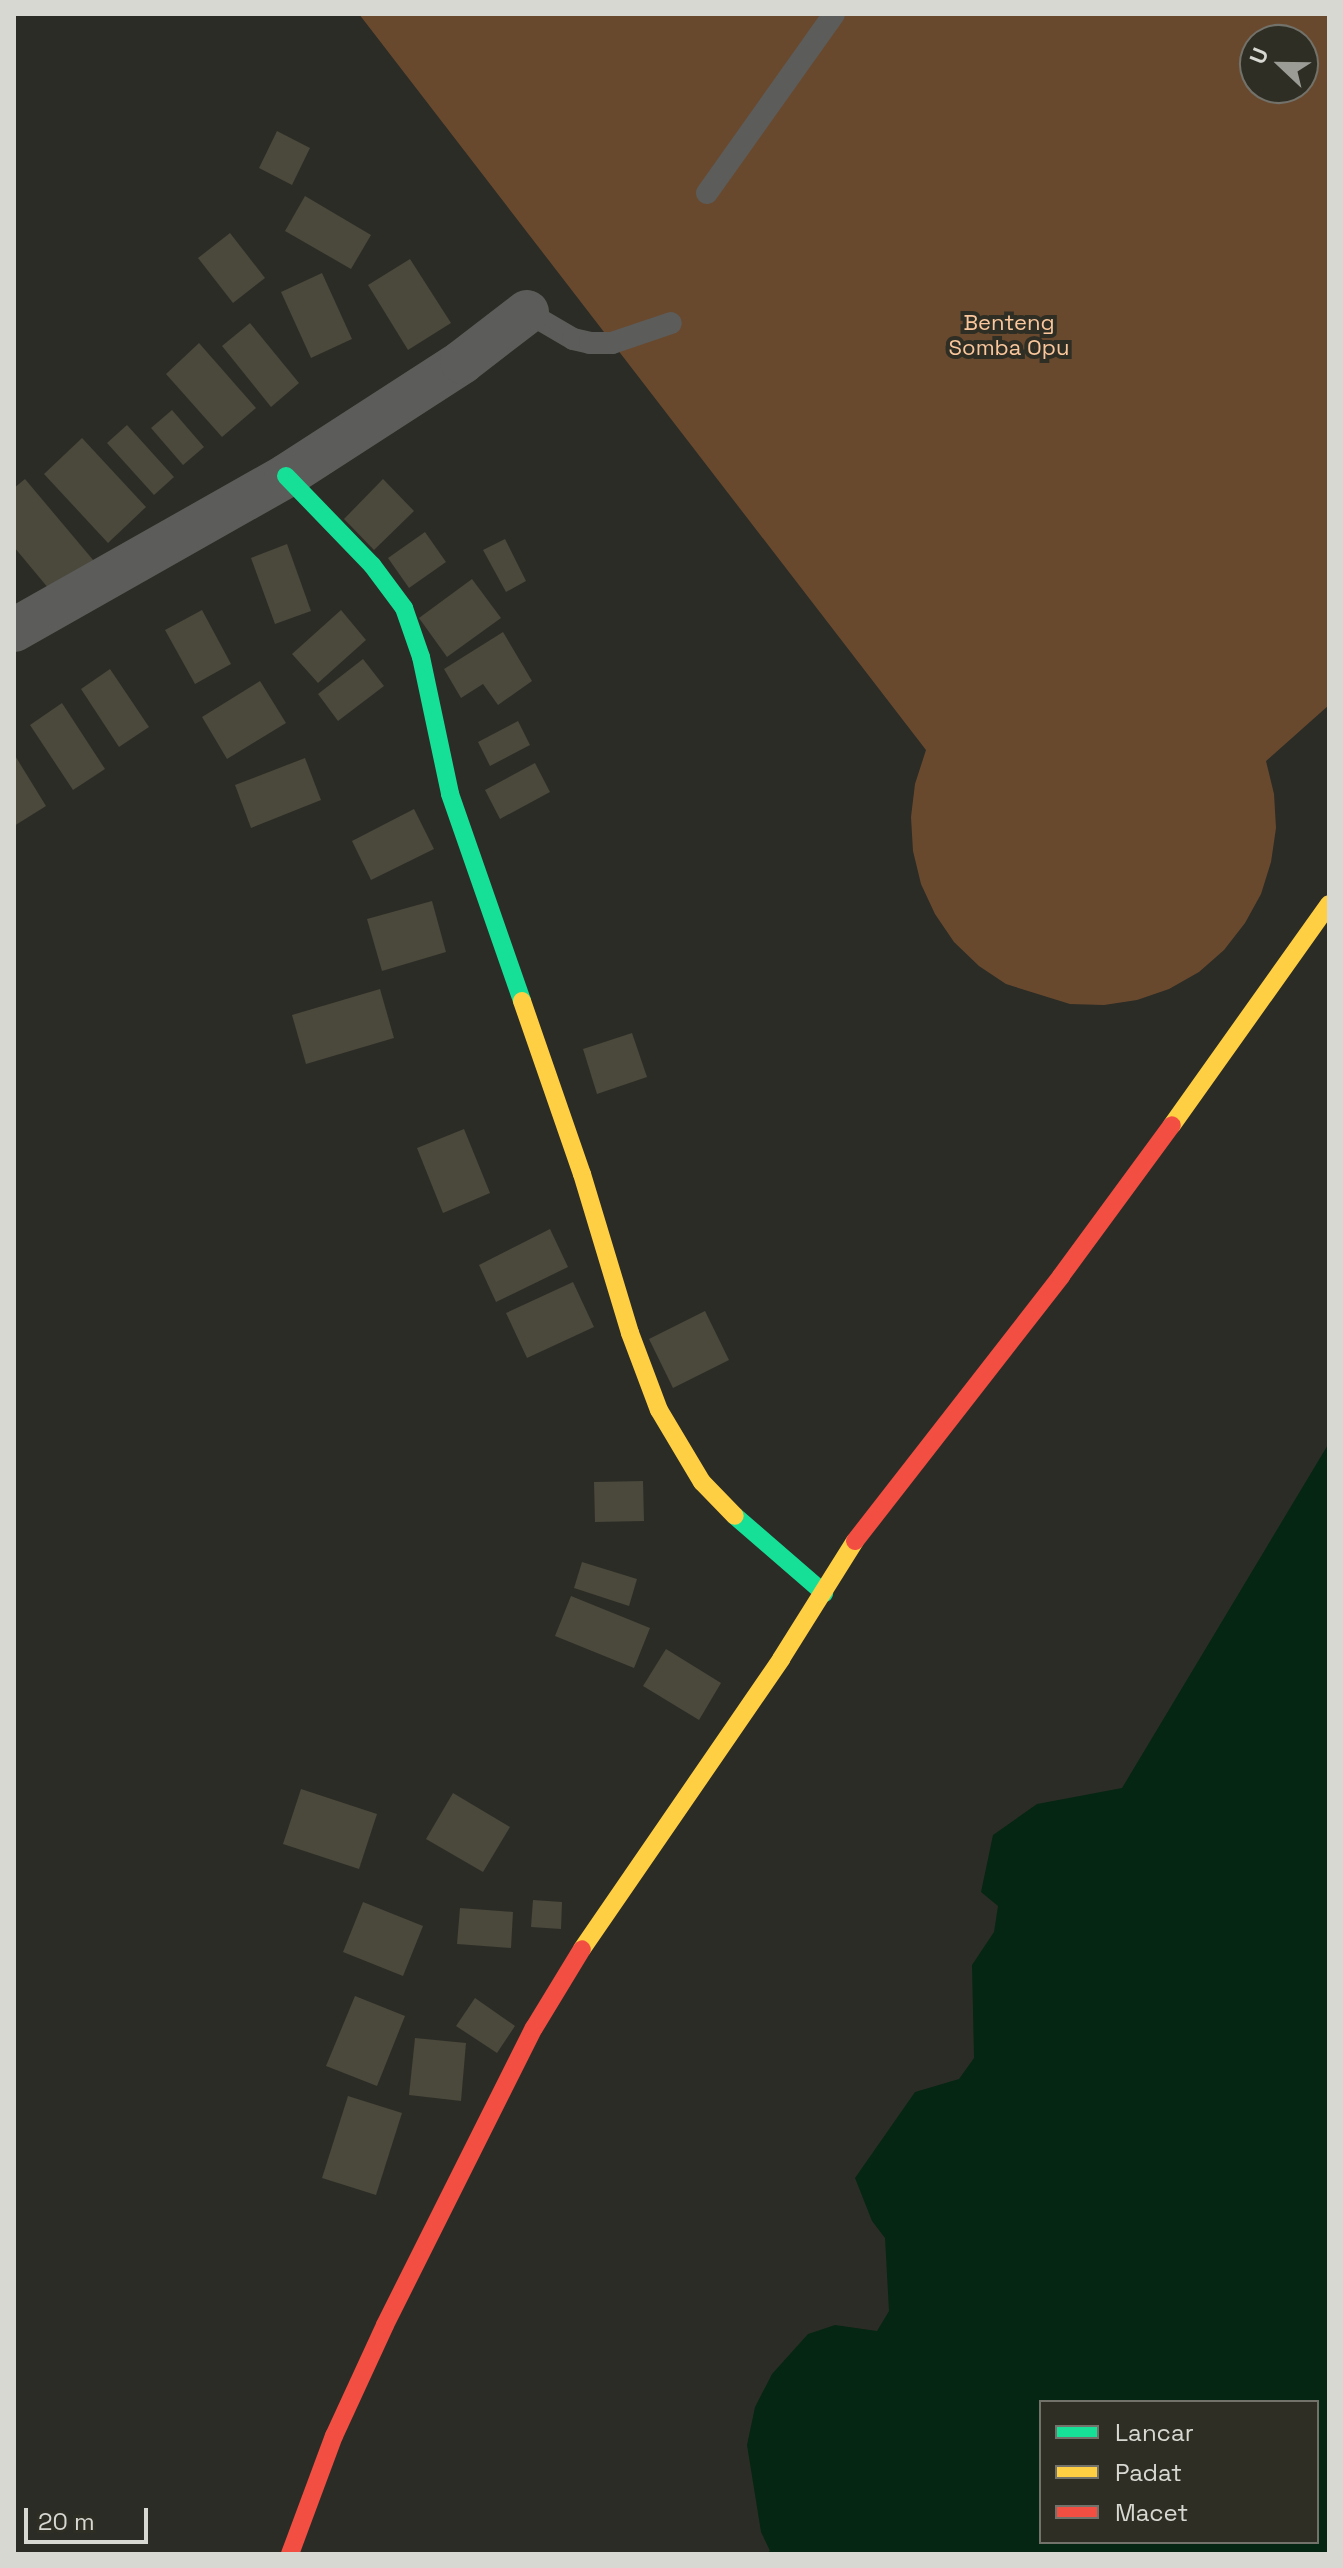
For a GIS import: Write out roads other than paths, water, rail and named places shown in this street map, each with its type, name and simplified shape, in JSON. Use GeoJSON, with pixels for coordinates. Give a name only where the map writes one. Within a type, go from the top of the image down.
{"type":"FeatureCollection","features":[{"type":"Feature","properties":{"kind":"street"},"geometry":{"type":"LineString","coordinates":[[14,630],[286,476],[462,362],[527,312]]}},
{"type":"Feature","properties":{"kind":"street"},"geometry":{"type":"LineString","coordinates":[[286,476],[372,565],[404,608],[421,657],[450,794],[582,1174],[630,1333],[659,1410],[702,1482],[741,1523],[824,1593]]}},
{"type":"Feature","properties":{"kind":"street"},"geometry":{"type":"LineString","coordinates":[[290,2554],[334,2436],[385,2325],[534,2028],[591,1936],[824,1593],[852,1544],[1061,1276],[1229,1047],[1329,904]]}},
{"type":"Feature","properties":{"kind":"lane"},"geometry":{"type":"LineString","coordinates":[[707,193],[834,14]]}},
{"type":"Feature","properties":{"kind":"lane"},"geometry":{"type":"LineString","coordinates":[[527,312],[573,339],[590,343],[612,343],[671,323]]}},
{"type":"Feature","properties":{"kind":"park label","name":"Benteng Somba Opu"},"geometry":{"type":"Point","coordinates":[1009,334]}}]}
